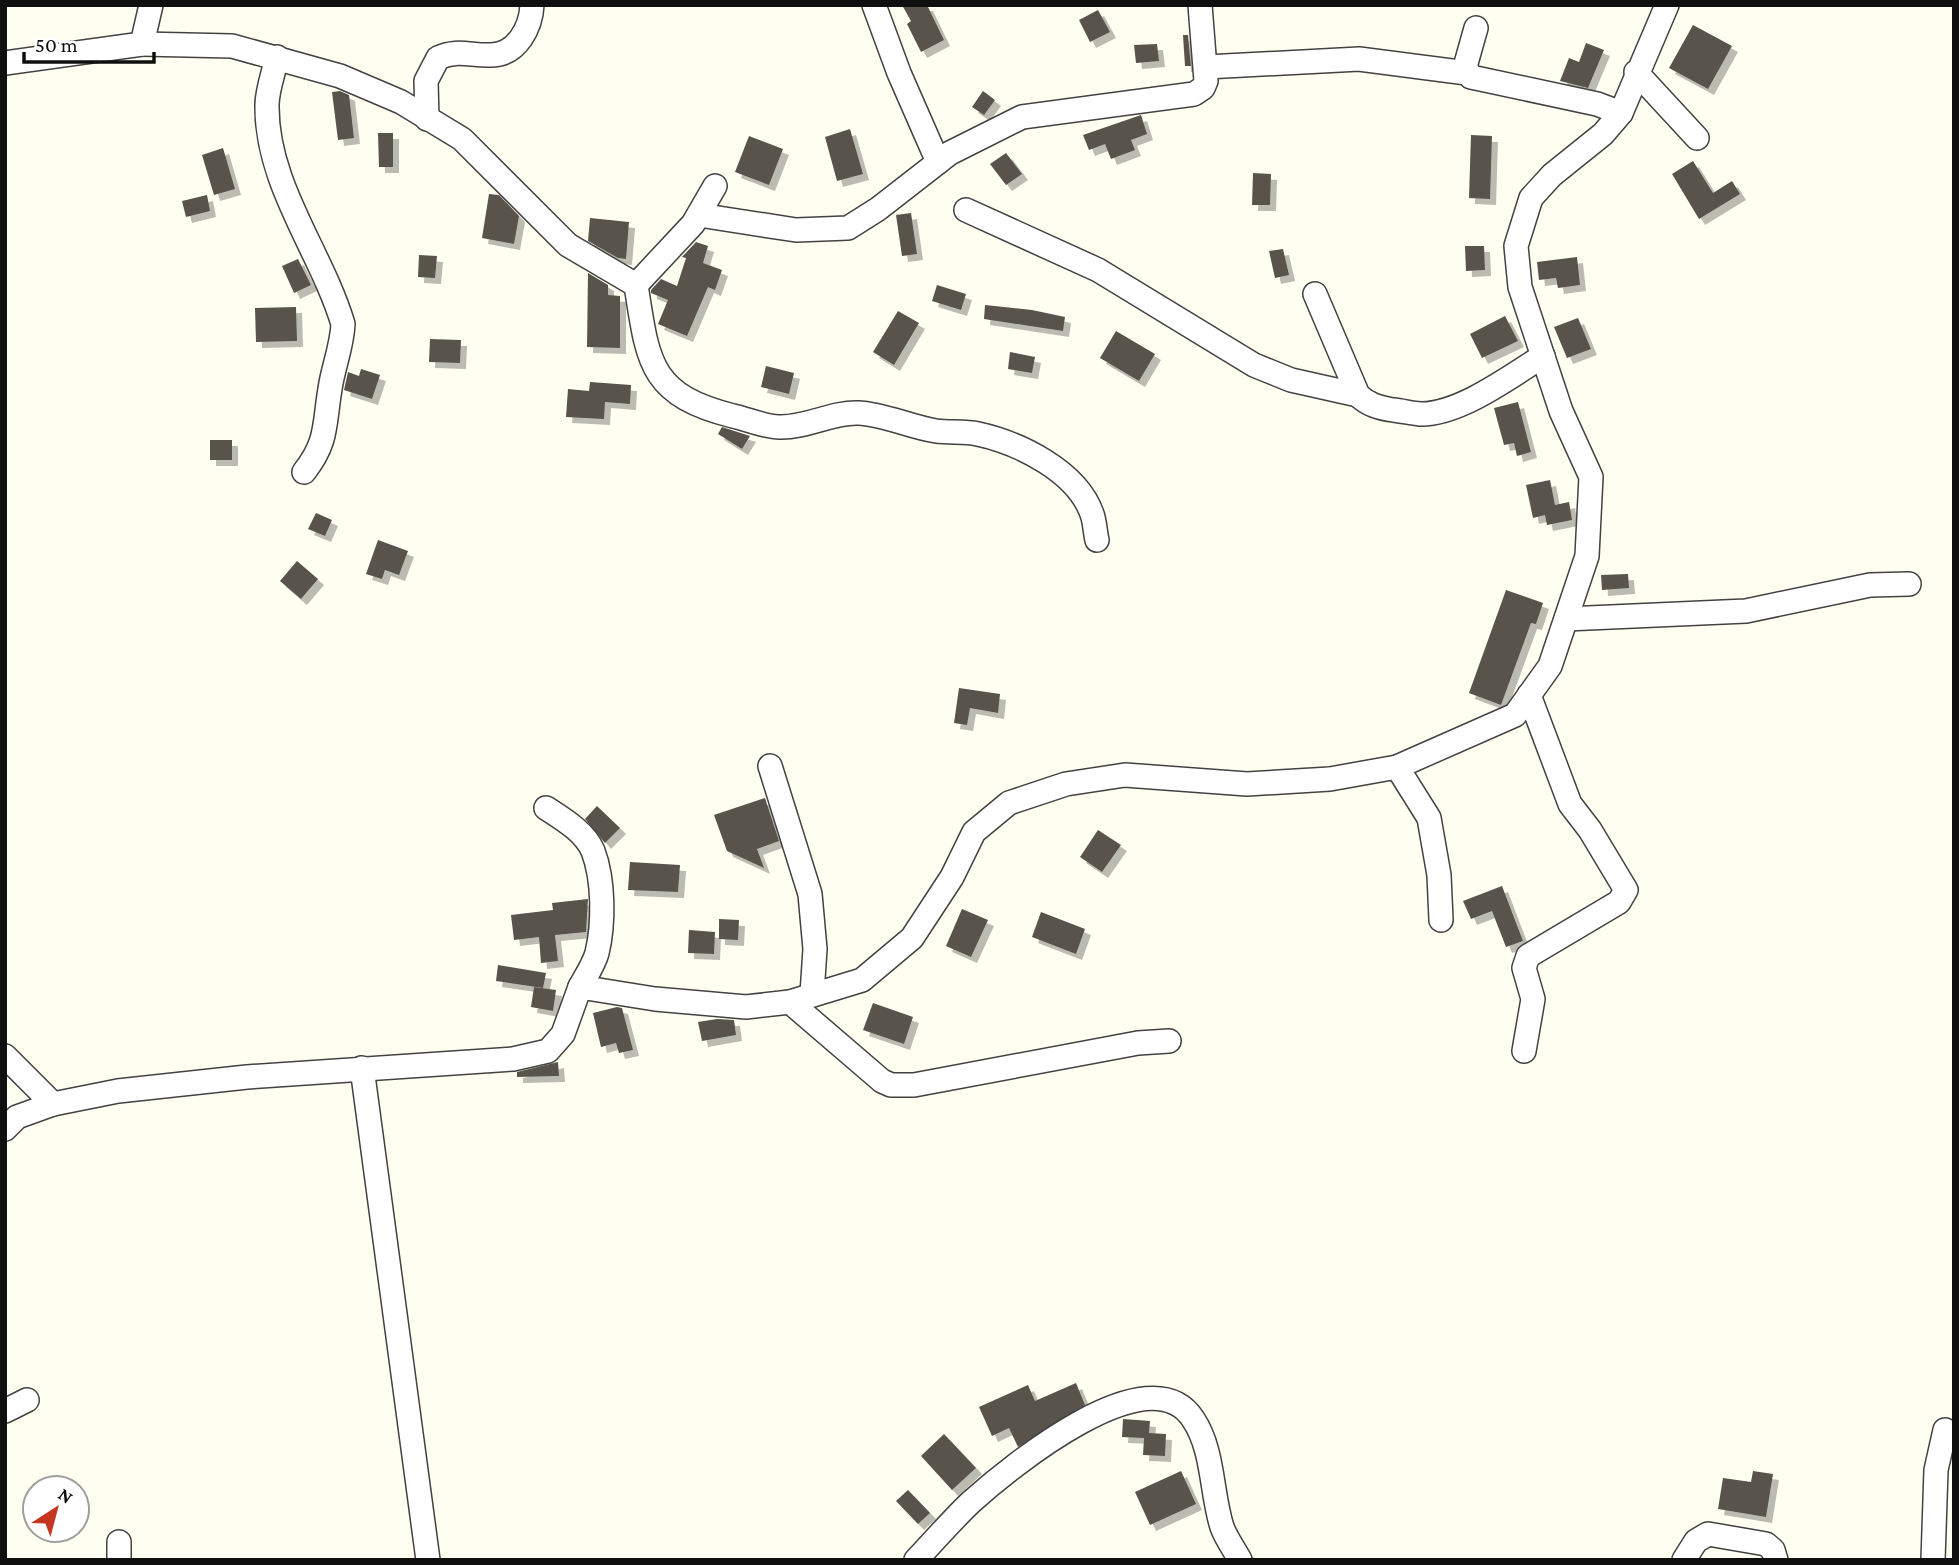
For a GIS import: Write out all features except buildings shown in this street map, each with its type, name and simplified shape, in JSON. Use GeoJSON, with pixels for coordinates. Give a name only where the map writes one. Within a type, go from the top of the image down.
{"type":"FeatureCollection","features":[{"type":"Feature","properties":{"kind":"street"},"geometry":{"type":"LineString","coordinates":[[142,44],[151,5]]}},
{"type":"Feature","properties":{"kind":"street"},"geometry":{"type":"LineString","coordinates":[[427,119],[426,81],[438,58],[458,52],[494,56],[514,46],[527,32],[532,5]]}},
{"type":"Feature","properties":{"kind":"street"},"geometry":{"type":"LineString","coordinates":[[874,5],[898,73],[938,162]]}},
{"type":"Feature","properties":{"kind":"street"},"geometry":{"type":"LineString","coordinates":[[699,215],[796,230],[848,228],[938,162],[980,135],[1038,113],[1194,94],[1203,88],[1206,81],[1200,5]]}},
{"type":"Feature","properties":{"kind":"street"},"geometry":{"type":"LineString","coordinates":[[580,987],[655,999],[746,1007],[790,1002],[862,980],[912,937],[952,877],[974,832],[1009,803],[1066,784],[1125,775],[1247,784],[1330,779],[1397,767],[1515,715],[1550,666],[1587,556],[1591,477],[1561,411],[1520,287],[1516,246],[1531,198],[1552,175],[1603,134],[1621,113],[1636,72],[1667,5]]}},
{"type":"Feature","properties":{"kind":"street"},"geometry":{"type":"LineString","coordinates":[[1467,73],[1465,67],[1476,28]]}},
{"type":"Feature","properties":{"kind":"street"},"geometry":{"type":"LineString","coordinates":[[5,63],[142,44],[232,46],[340,76],[401,102],[462,139],[568,245],[636,285]]}},
{"type":"Feature","properties":{"kind":"street"},"geometry":{"type":"LineString","coordinates":[[277,57],[267,102],[269,136],[278,169],[343,324],[342,343],[330,388],[327,431],[316,457],[304,472]]}},
{"type":"Feature","properties":{"kind":"street"},"geometry":{"type":"LineString","coordinates":[[1206,67],[1359,59],[1467,73],[1476,79],[1597,104],[1621,113]]}},
{"type":"Feature","properties":{"kind":"street"},"geometry":{"type":"LineString","coordinates":[[1636,72],[1697,138]]}},
{"type":"Feature","properties":{"kind":"street"},"geometry":{"type":"LineString","coordinates":[[636,285],[699,215],[716,186]]}},
{"type":"Feature","properties":{"kind":"street"},"geometry":{"type":"LineString","coordinates":[[966,210],[1098,270],[1254,365],[1291,380],[1358,395]]}},
{"type":"Feature","properties":{"kind":"street"},"geometry":{"type":"LineString","coordinates":[[636,285],[645,343],[661,379],[678,396],[705,410],[779,428],[845,413],[862,413],[937,431],[975,434],[1005,441],[1053,467],[1078,493],[1091,512],[1097,540]]}},
{"type":"Feature","properties":{"kind":"street"},"geometry":{"type":"LineString","coordinates":[[1315,294],[1358,395],[1365,402],[1382,408],[1422,414],[1444,409],[1483,393],[1543,356]]}},
{"type":"Feature","properties":{"kind":"street"},"geometry":{"type":"LineString","coordinates":[[1566,619],[1746,611],[1870,585],[1909,584]]}},
{"type":"Feature","properties":{"kind":"street"},"geometry":{"type":"LineString","coordinates":[[1524,1051],[1533,999],[1524,968],[1528,956],[1619,901],[1626,890],[1590,830],[1570,804],[1529,695]]}},
{"type":"Feature","properties":{"kind":"street"},"geometry":{"type":"LineString","coordinates":[[771,766],[810,894],[815,949],[812,994]]}},
{"type":"Feature","properties":{"kind":"street"},"geometry":{"type":"LineString","coordinates":[[1397,767],[1429,818],[1439,876],[1441,920]]}},
{"type":"Feature","properties":{"kind":"street"},"geometry":{"type":"LineString","coordinates":[[5,1129],[18,1118],[53,1104],[131,1090],[362,1068],[513,1059],[548,1051],[563,1034],[580,987],[597,955],[601,925],[597,874],[592,850],[574,826],[546,808]]}},
{"type":"Feature","properties":{"kind":"street"},"geometry":{"type":"LineString","coordinates":[[790,1002],[872,1073],[891,1085],[914,1085],[1138,1044],[1169,1041]]}},
{"type":"Feature","properties":{"kind":"street"},"geometry":{"type":"LineString","coordinates":[[5,1056],[53,1104]]}},
{"type":"Feature","properties":{"kind":"street"},"geometry":{"type":"LineString","coordinates":[[362,1068],[428,1560]]}},
{"type":"Feature","properties":{"kind":"street"},"geometry":{"type":"LineString","coordinates":[[916,1560],[969,1504],[1002,1475],[1081,1421],[1128,1402],[1156,1396],[1180,1404],[1193,1418],[1203,1439],[1223,1528],[1240,1560]]}},
{"type":"Feature","properties":{"kind":"street"},"geometry":{"type":"LineString","coordinates":[[5,1411],[27,1399]]}},
{"type":"Feature","properties":{"kind":"street"},"geometry":{"type":"LineString","coordinates":[[1933,1560],[1945,1532],[1936,1470],[1945,1430]]}},
{"type":"Feature","properties":{"kind":"street"},"geometry":{"type":"LineString","coordinates":[[1684,1560],[1696,1541],[1708,1534],[1730,1535],[1766,1544],[1773,1550],[1776,1560]]}}]}
